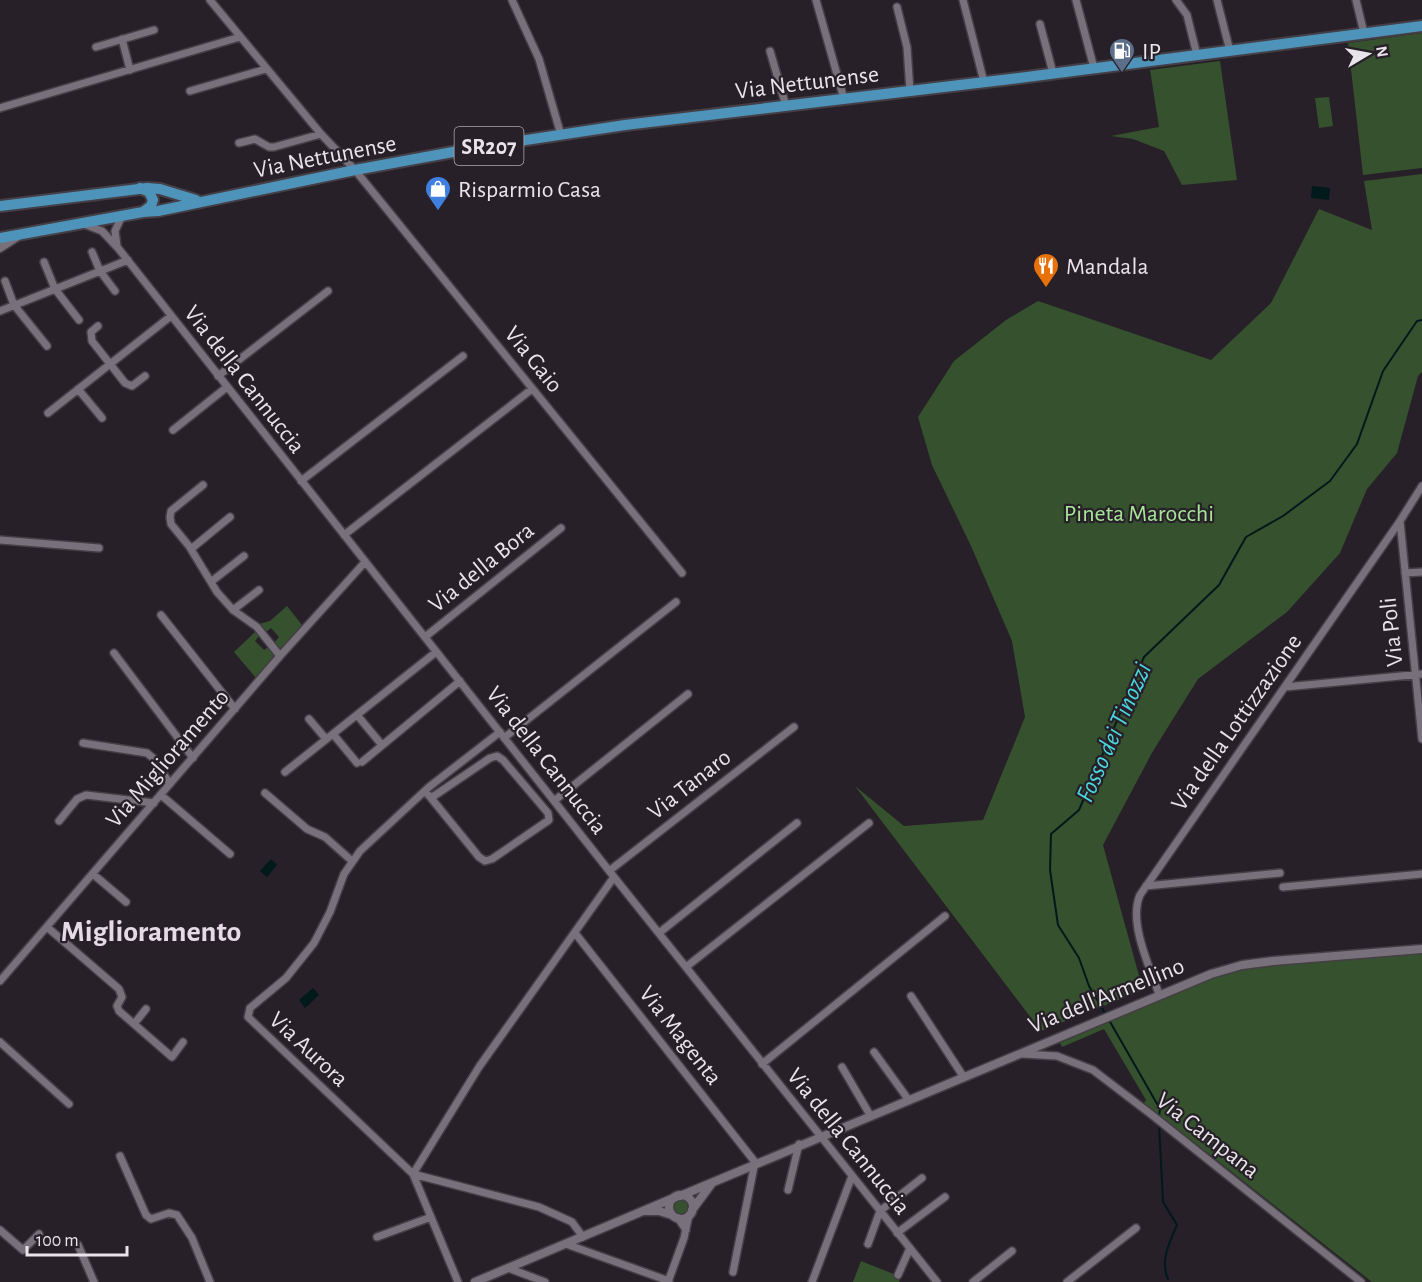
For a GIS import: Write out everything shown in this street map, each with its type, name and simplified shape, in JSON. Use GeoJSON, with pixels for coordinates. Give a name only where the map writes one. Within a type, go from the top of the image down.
{"type":"FeatureCollection","features":[{"type":"Feature","properties":{"kind":"main road","name":"Via Nettunense"},"geometry":{"type":"LineString","coordinates":[[0,238],[156,211],[355,170],[561,135],[1422,26]]}},
{"type":"Feature","properties":{"kind":"main road","name":"Via Nettunense"},"geometry":{"type":"LineString","coordinates":[[0,206],[140,188],[159,189],[199,201]]}},
{"type":"Feature","properties":{"kind":"main road"},"geometry":{"type":"LineString","coordinates":[[140,188],[149,192],[153,200],[151,206],[143,212]]}},
{"type":"Feature","properties":{"kind":"street","name":"Via Gaio"},"geometry":{"type":"LineString","coordinates":[[210,0],[321,134],[355,170],[682,573]]}},
{"type":"Feature","properties":{"kind":"street"},"geometry":{"type":"LineString","coordinates":[[512,0],[539,59],[561,135]]}},
{"type":"Feature","properties":{"kind":"street"},"geometry":{"type":"LineString","coordinates":[[816,0],[844,99]]}},
{"type":"Feature","properties":{"kind":"street"},"geometry":{"type":"LineString","coordinates":[[963,0],[984,82]]}},
{"type":"Feature","properties":{"kind":"street"},"geometry":{"type":"LineString","coordinates":[[1076,0],[1094,68]]}},
{"type":"Feature","properties":{"kind":"street"},"geometry":{"type":"LineString","coordinates":[[1176,0],[1186,15],[1197,55]]}},
{"type":"Feature","properties":{"kind":"street"},"geometry":{"type":"LineString","coordinates":[[1217,0],[1230,51]]}},
{"type":"Feature","properties":{"kind":"street"},"geometry":{"type":"LineString","coordinates":[[1356,0],[1364,33]]}},
{"type":"Feature","properties":{"kind":"street"},"geometry":{"type":"LineString","coordinates":[[897,7],[907,47],[909,91]]}},
{"type":"Feature","properties":{"kind":"street"},"geometry":{"type":"LineString","coordinates":[[1041,24],[1053,73]]}},
{"type":"Feature","properties":{"kind":"street"},"geometry":{"type":"LineString","coordinates":[[96,47],[154,30]]}},
{"type":"Feature","properties":{"kind":"street"},"geometry":{"type":"LineString","coordinates":[[0,108],[240,37]]}},
{"type":"Feature","properties":{"kind":"street"},"geometry":{"type":"LineString","coordinates":[[122,39],[130,70]]}},
{"type":"Feature","properties":{"kind":"street"},"geometry":{"type":"LineString","coordinates":[[770,51],[786,106]]}},
{"type":"Feature","properties":{"kind":"street"},"geometry":{"type":"LineString","coordinates":[[190,91],[267,69]]}},
{"type":"Feature","properties":{"kind":"street"},"geometry":{"type":"LineString","coordinates":[[239,143],[255,140],[266,146],[274,147],[321,134]]}},
{"type":"Feature","properties":{"kind":"street"},"geometry":{"type":"LineString","coordinates":[[118,248],[115,231],[122,216]]}},
{"type":"Feature","properties":{"kind":"street","name":"Via della Cannuccia"},"geometry":{"type":"LineString","coordinates":[[84,224],[102,231],[118,248],[611,874],[937,1282]]}},
{"type":"Feature","properties":{"kind":"street"},"geometry":{"type":"LineString","coordinates":[[0,248],[22,235]]}},
{"type":"Feature","properties":{"kind":"street"},"geometry":{"type":"LineString","coordinates":[[92,252],[100,271],[115,291]]}},
{"type":"Feature","properties":{"kind":"street"},"geometry":{"type":"LineString","coordinates":[[0,311],[128,261]]}},
{"type":"Feature","properties":{"kind":"street"},"geometry":{"type":"LineString","coordinates":[[44,262],[55,289],[79,320]]}},
{"type":"Feature","properties":{"kind":"street"},"geometry":{"type":"LineString","coordinates":[[5,281],[14,305],[47,346]]}},
{"type":"Feature","properties":{"kind":"street"},"geometry":{"type":"LineString","coordinates":[[218,376],[328,291]]}},
{"type":"Feature","properties":{"kind":"street"},"geometry":{"type":"LineString","coordinates":[[48,413],[171,316]]}},
{"type":"Feature","properties":{"kind":"street"},"geometry":{"type":"LineString","coordinates":[[99,326],[91,332],[91,339],[128,385],[134,385],[145,376]]}},
{"type":"Feature","properties":{"kind":"street"},"geometry":{"type":"LineString","coordinates":[[302,481],[463,356]]}},
{"type":"Feature","properties":{"kind":"street"},"geometry":{"type":"LineString","coordinates":[[173,430],[227,387]]}},
{"type":"Feature","properties":{"kind":"street"},"geometry":{"type":"LineString","coordinates":[[344,535],[532,388]]}},
{"type":"Feature","properties":{"kind":"street"},"geometry":{"type":"LineString","coordinates":[[78,389],[102,418]]}},
{"type":"Feature","properties":{"kind":"street"},"geometry":{"type":"LineString","coordinates":[[203,485],[173,509],[170,515],[172,526],[191,549],[217,592],[233,610],[254,625],[280,656]]}},
{"type":"Feature","properties":{"kind":"street","name":"Via della Lottizzazione"},"geometry":{"type":"LineString","coordinates":[[1159,994],[1136,921],[1138,900],[1422,486]]}},
{"type":"Feature","properties":{"kind":"street"},"geometry":{"type":"LineString","coordinates":[[191,549],[230,517]]}},
{"type":"Feature","properties":{"kind":"street","name":"Via Poli"},"geometry":{"type":"LineString","coordinates":[[1400,521],[1419,674],[1422,739]]}},
{"type":"Feature","properties":{"kind":"street","name":"Via della Bora"},"geometry":{"type":"LineString","coordinates":[[425,637],[561,528]]}},
{"type":"Feature","properties":{"kind":"street"},"geometry":{"type":"LineString","coordinates":[[0,540],[99,548]]}},
{"type":"Feature","properties":{"kind":"street"},"geometry":{"type":"LineString","coordinates":[[212,582],[244,556]]}},
{"type":"Feature","properties":{"kind":"street","name":"Via Miglioramento"},"geometry":{"type":"LineString","coordinates":[[0,981],[280,656],[365,562]]}},
{"type":"Feature","properties":{"kind":"street"},"geometry":{"type":"LineString","coordinates":[[1405,573],[1422,572]]}},
{"type":"Feature","properties":{"kind":"street"},"geometry":{"type":"LineString","coordinates":[[233,610],[259,590]]}},
{"type":"Feature","properties":{"kind":"street","name":"Via Aurora"},"geometry":{"type":"LineString","coordinates":[[583,1237],[572,1222],[539,1207],[413,1174],[248,1017],[251,1007],[286,978],[314,943],[330,912],[344,874],[368,843],[425,791],[676,603]]}},
{"type":"Feature","properties":{"kind":"street"},"geometry":{"type":"LineString","coordinates":[[161,615],[235,709]]}},
{"type":"Feature","properties":{"kind":"street"},"geometry":{"type":"LineString","coordinates":[[285,772],[436,651]]}},
{"type":"Feature","properties":{"kind":"street"},"geometry":{"type":"LineString","coordinates":[[114,653],[193,758]]}},
{"type":"Feature","properties":{"kind":"street"},"geometry":{"type":"LineString","coordinates":[[1285,687],[1419,674]]}},
{"type":"Feature","properties":{"kind":"street"},"geometry":{"type":"LineString","coordinates":[[333,734],[360,762],[460,681]]}},
{"type":"Feature","properties":{"kind":"street"},"geometry":{"type":"LineString","coordinates":[[554,801],[688,694]]}},
{"type":"Feature","properties":{"kind":"street"},"geometry":{"type":"LineString","coordinates":[[357,715],[382,745]]}},
{"type":"Feature","properties":{"kind":"street"},"geometry":{"type":"LineString","coordinates":[[309,719],[326,739]]}},
{"type":"Feature","properties":{"kind":"street","name":"Via Tanaro"},"geometry":{"type":"LineString","coordinates":[[611,874],[794,727]]}},
{"type":"Feature","properties":{"kind":"street"},"geometry":{"type":"LineString","coordinates":[[83,743],[147,753],[153,758],[170,784]]}},
{"type":"Feature","properties":{"kind":"street"},"geometry":{"type":"LineString","coordinates":[[425,791],[479,857],[485,861],[492,859],[548,823],[550,818],[503,760],[497,756],[490,758],[431,798]]}},
{"type":"Feature","properties":{"kind":"street"},"geometry":{"type":"LineString","coordinates":[[265,793],[305,827],[325,837],[352,861]]}},
{"type":"Feature","properties":{"kind":"street"},"geometry":{"type":"LineString","coordinates":[[59,820],[77,799],[86,795],[154,803]]}},
{"type":"Feature","properties":{"kind":"street"},"geometry":{"type":"LineString","coordinates":[[161,795],[230,854]]}},
{"type":"Feature","properties":{"kind":"street"},"geometry":{"type":"LineString","coordinates":[[659,933],[797,823]]}},
{"type":"Feature","properties":{"kind":"street"},"geometry":{"type":"LineString","coordinates":[[686,967],[869,823]]}},
{"type":"Feature","properties":{"kind":"street"},"geometry":{"type":"LineString","coordinates":[[1146,886],[1280,873]]}},
{"type":"Feature","properties":{"kind":"street"},"geometry":{"type":"LineString","coordinates":[[93,874],[126,902]]}},
{"type":"Feature","properties":{"kind":"street"},"geometry":{"type":"LineString","coordinates":[[458,1282],[413,1174],[479,1067],[575,933],[611,874]]}},
{"type":"Feature","properties":{"kind":"street"},"geometry":{"type":"LineString","coordinates":[[1283,887],[1422,874]]}},
{"type":"Feature","properties":{"kind":"street"},"geometry":{"type":"LineString","coordinates":[[762,1064],[945,916]]}},
{"type":"Feature","properties":{"kind":"street"},"geometry":{"type":"LineString","coordinates":[[47,927],[119,989],[122,997],[118,1009],[175,1059],[183,1042]]}},
{"type":"Feature","properties":{"kind":"street","name":"Via Magenta"},"geometry":{"type":"LineString","coordinates":[[575,933],[755,1162]]}},
{"type":"Feature","properties":{"kind":"street","name":"Via dell'Armellino"},"geometry":{"type":"LineString","coordinates":[[475,1282],[712,1183],[755,1162],[1204,976],[1242,965],[1282,960],[1422,949]]}},
{"type":"Feature","properties":{"kind":"street"},"geometry":{"type":"LineString","coordinates":[[911,996],[963,1076]]}},
{"type":"Feature","properties":{"kind":"street"},"geometry":{"type":"LineString","coordinates":[[134,1024],[146,1009]]}},
{"type":"Feature","properties":{"kind":"street"},"geometry":{"type":"LineString","coordinates":[[0,1042],[69,1104]]}},
{"type":"Feature","properties":{"kind":"street"},"geometry":{"type":"LineString","coordinates":[[874,1052],[908,1099]]}},
{"type":"Feature","properties":{"kind":"street","name":"Via Campana"},"geometry":{"type":"LineString","coordinates":[[1014,1054],[1047,1054],[1077,1062],[1101,1076],[1361,1282]]}},
{"type":"Feature","properties":{"kind":"street"},"geometry":{"type":"LineString","coordinates":[[842,1067],[870,1115]]}},
{"type":"Feature","properties":{"kind":"street"},"geometry":{"type":"LineString","coordinates":[[788,1190],[799,1144]]}},
{"type":"Feature","properties":{"kind":"street"},"geometry":{"type":"LineString","coordinates":[[120,1156],[146,1215],[151,1219],[169,1213],[177,1215],[192,1238],[210,1282]]}},
{"type":"Feature","properties":{"kind":"street"},"geometry":{"type":"LineString","coordinates":[[733,1272],[755,1162]]}},
{"type":"Feature","properties":{"kind":"street"},"geometry":{"type":"LineString","coordinates":[[812,1282],[852,1176]]}},
{"type":"Feature","properties":{"kind":"street"},"geometry":{"type":"LineString","coordinates":[[868,1244],[880,1211],[922,1178]]}},
{"type":"Feature","properties":{"kind":"street"},"geometry":{"type":"LineString","coordinates":[[642,1211],[656,1211],[685,1218],[712,1183]]}},
{"type":"Feature","properties":{"kind":"street"},"geometry":{"type":"LineString","coordinates":[[566,1244],[668,1282],[686,1230],[691,1212],[690,1200],[678,1196],[669,1205],[686,1230]]}},
{"type":"Feature","properties":{"kind":"street"},"geometry":{"type":"LineString","coordinates":[[897,1233],[945,1197]]}},
{"type":"Feature","properties":{"kind":"street"},"geometry":{"type":"LineString","coordinates":[[377,1237],[431,1217]]}},
{"type":"Feature","properties":{"kind":"street"},"geometry":{"type":"LineString","coordinates":[[1067,1282],[1136,1228]]}},
{"type":"Feature","properties":{"kind":"street"},"geometry":{"type":"LineString","coordinates":[[0,1230],[23,1250],[39,1234]]}},
{"type":"Feature","properties":{"kind":"street"},"geometry":{"type":"LineString","coordinates":[[78,1245],[94,1282]]}},
{"type":"Feature","properties":{"kind":"street"},"geometry":{"type":"LineString","coordinates":[[898,1275],[909,1248]]}},
{"type":"Feature","properties":{"kind":"street"},"geometry":{"type":"LineString","coordinates":[[973,1282],[1012,1251]]}},
{"type":"Feature","properties":{"kind":"street"},"geometry":{"type":"LineString","coordinates":[[508,1268],[545,1282]]}},
{"type":"Feature","properties":{"kind":"green space"},"geometry":{"type":"Polygon","coordinates":[[[1422,33],[1422,168],[1363,175],[1348,43],[1422,33]]]}},
{"type":"Feature","properties":{"kind":"green space"},"geometry":{"type":"Polygon","coordinates":[[[1220,61],[1237,180],[1182,185],[1164,151],[1133,139],[1111,136],[1159,127],[1150,70],[1220,61]]]}},
{"type":"Feature","properties":{"kind":"green space"},"geometry":{"type":"Polygon","coordinates":[[[1329,97],[1333,126],[1319,128],[1315,98],[1329,97]]]}},
{"type":"Feature","properties":{"kind":"green space","name":"Pineta Marocchi"},"geometry":{"type":"Polygon","coordinates":[[[1422,174],[1422,372],[1418,376],[1397,453],[1367,489],[1340,553],[1287,612],[1198,679],[1153,751],[1103,845],[1143,990],[1041,1031],[855,786],[904,826],[983,820],[1025,717],[1012,641],[971,546],[932,465],[918,417],[954,361],[1006,320],[1038,301],[1211,360],[1271,303],[1319,209],[1372,230],[1364,181],[1422,174]]]}},
{"type":"Feature","properties":{"kind":"green space"},"geometry":{"type":"Polygon","coordinates":[[[287,606],[302,625],[280,650],[274,643],[279,637],[271,628],[266,632],[259,624],[270,621],[287,606]]]}},
{"type":"Feature","properties":{"kind":"green space"},"geometry":{"type":"Polygon","coordinates":[[[255,632],[259,636],[255,641],[264,650],[268,647],[275,655],[256,678],[234,652],[255,632]]]}},
{"type":"Feature","properties":{"kind":"green space"},"geometry":{"type":"Polygon","coordinates":[[[1422,954],[1422,1282],[1372,1282],[1144,1103],[1146,1100],[1104,1029],[1062,1047],[1060,1043],[1222,973],[1274,962],[1422,954]]]}},
{"type":"Feature","properties":{"kind":"green space"},"geometry":{"type":"Polygon","coordinates":[[[681,1200],[686,1202],[688,1207],[686,1212],[681,1214],[676,1212],[674,1207],[676,1202],[681,1200]]]}},
{"type":"Feature","properties":{"kind":"green space"},"geometry":{"type":"Polygon","coordinates":[[[861,1261],[901,1277],[899,1282],[853,1282],[861,1261]]]}},
{"type":"Feature","properties":{"kind":"shaded area"},"geometry":{"type":"Polygon","coordinates":[[[1312,186],[1330,188],[1329,200],[1311,198],[1312,186]]]}},
{"type":"Feature","properties":{"kind":"shaded area"},"geometry":{"type":"Polygon","coordinates":[[[271,859],[277,865],[267,877],[260,871],[271,859]]]}},
{"type":"Feature","properties":{"kind":"shaded area"},"geometry":{"type":"Polygon","coordinates":[[[313,988],[319,995],[305,1008],[299,1000],[313,988]]]}},
{"type":"Feature","properties":{"kind":"waterway","name":"Fosso dei Tinozzi"},"geometry":{"type":"LineString","coordinates":[[1106,1015],[1089,986],[1079,958],[1058,925],[1050,870],[1051,834],[1079,810],[1144,657],[1219,585],[1246,537],[1283,516],[1330,481],[1357,444],[1383,371],[1417,321],[1422,320]]}},
{"type":"Feature","properties":{"kind":"waterway","name":"Fosso dei Tinozzi"},"geometry":{"type":"LineString","coordinates":[[1109,1020],[1160,1109],[1159,1118]]}},
{"type":"Feature","properties":{"kind":"waterway","name":"Fosso dei Tinozzi"},"geometry":{"type":"LineString","coordinates":[[1159,1124],[1163,1202],[1177,1225],[1165,1259],[1168,1279]]}},
{"type":"Feature","properties":{"kind":"place","name":"IP"},"geometry":{"type":"Point","coordinates":[1122,74]}},
{"type":"Feature","properties":{"kind":"place","name":"Risparmio Casa"},"geometry":{"type":"Point","coordinates":[438,212]}},
{"type":"Feature","properties":{"kind":"place","name":"Mandala"},"geometry":{"type":"Point","coordinates":[1046,289]}},
{"type":"Feature","properties":{"kind":"district","name":"Miglioramento"},"geometry":{"type":"Point","coordinates":[151,931]}}]}
